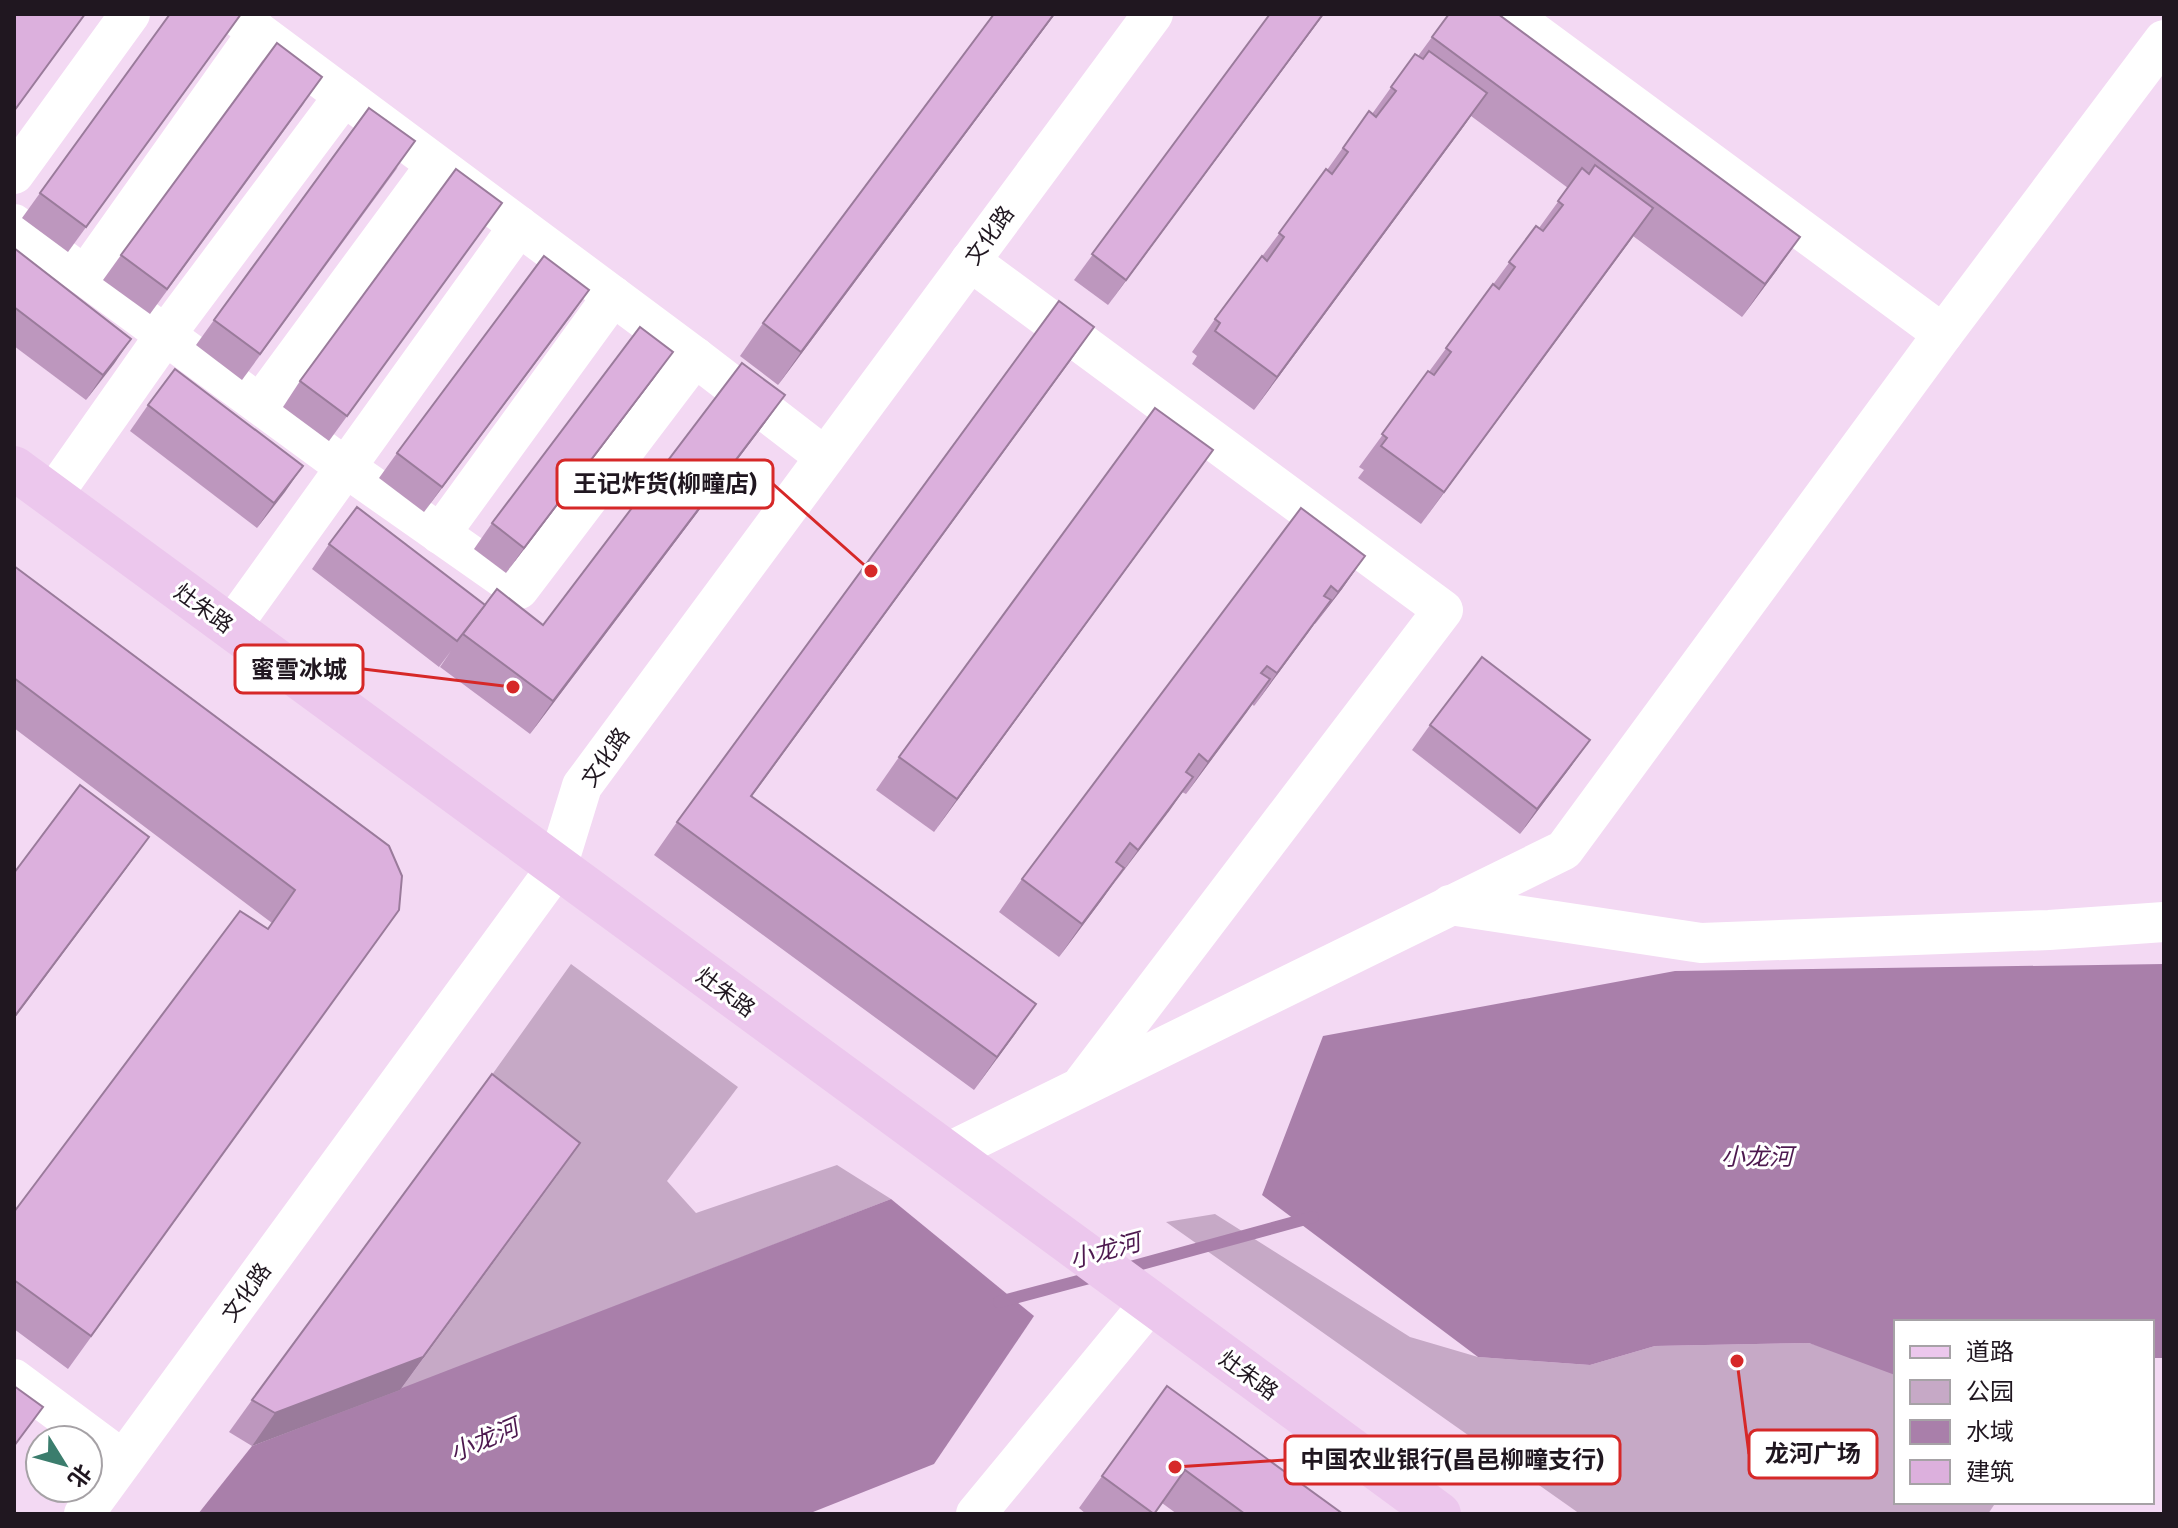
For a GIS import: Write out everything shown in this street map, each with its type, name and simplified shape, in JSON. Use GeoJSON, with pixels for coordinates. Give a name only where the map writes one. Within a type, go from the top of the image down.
{"type":"FeatureCollection","features":[{"type":"Feature","properties":{"kind":"main road","name":"灶朱路"},"geometry":{"type":"LineString","coordinates":[[14,468],[1439,1514]]}},
{"type":"Feature","properties":{"kind":"street"},"geometry":{"type":"LineString","coordinates":[[14,174],[130,14]]}},
{"type":"Feature","properties":{"kind":"street","name":"文化路"},"geometry":{"type":"LineString","coordinates":[[84,1514],[557,867],[582,786],[1153,14]]}},
{"type":"Feature","properties":{"kind":"street"},"geometry":{"type":"LineString","coordinates":[[1509,14],[1943,334]]}},
{"type":"Feature","properties":{"kind":"street"},"geometry":{"type":"LineString","coordinates":[[85,276],[246,23],[825,457]]}},
{"type":"Feature","properties":{"kind":"street"},"geometry":{"type":"LineString","coordinates":[[947,1153],[1564,850],[1943,334],[2164,40]]}},
{"type":"Feature","properties":{"kind":"street"},"geometry":{"type":"LineString","coordinates":[[52,496],[166,334],[344,96]]}},
{"type":"Feature","properties":{"kind":"street"},"geometry":{"type":"LineString","coordinates":[[260,404],[436,165]]}},
{"type":"Feature","properties":{"kind":"street"},"geometry":{"type":"LineString","coordinates":[[14,224],[345,467],[519,589],[695,357]]}},
{"type":"Feature","properties":{"kind":"street"},"geometry":{"type":"LineString","coordinates":[[231,627],[519,226]]}},
{"type":"Feature","properties":{"kind":"street"},"geometry":{"type":"LineString","coordinates":[[970,261],[1443,610],[1079,1088]]}},
{"type":"Feature","properties":{"kind":"street"},"geometry":{"type":"LineString","coordinates":[[440,534],[613,296]]}},
{"type":"Feature","properties":{"kind":"street"},"geometry":{"type":"LineString","coordinates":[[1450,905],[1701,943],[2049,930],[2164,922]]}},
{"type":"Feature","properties":{"kind":"street"},"geometry":{"type":"LineString","coordinates":[[976,1514],[1150,1303]]}},
{"type":"Feature","properties":{"kind":"street"},"geometry":{"type":"LineString","coordinates":[[14,1379],[123,1460]]}},
{"type":"Feature","properties":{"kind":"green space"},"geometry":{"type":"Polygon","coordinates":[[[571,964],[738,1087],[667,1181],[696,1213],[837,1165],[891,1199],[400,1390],[557,1176],[469,1107],[571,964]]]}},
{"type":"Feature","properties":{"kind":"green space"},"geometry":{"type":"Polygon","coordinates":[[[1215,1214],[1410,1337],[1478,1357],[1590,1365],[1655,1346],[1809,1343],[1894,1367],[1894,1504],[1995,1504],[1988,1514],[1580,1514],[1166,1222],[1215,1214]]]}},
{"type":"Feature","properties":{"kind":"water","name":"小龙河"},"geometry":{"type":"Polygon","coordinates":[[[2164,964],[2164,1358],[2154,1358],[2154,1320],[1894,1320],[1894,1375],[1809,1343],[1655,1346],[1590,1365],[1478,1357],[1262,1195],[1323,1036],[1675,971],[2164,964]]]}},
{"type":"Feature","properties":{"kind":"water","name":"小龙河"},"geometry":{"type":"Polygon","coordinates":[[[891,1199],[1034,1316],[934,1464],[808,1514],[198,1514],[252,1446],[891,1199]]]}},
{"type":"Feature","properties":{"kind":"building"},"geometry":{"type":"Polygon","coordinates":[[[14,14],[85,14],[14,111],[14,14]]]}},
{"type":"Feature","properties":{"kind":"building"},"geometry":{"type":"Polygon","coordinates":[[[170,14],[241,14],[86,227],[40,193],[170,14]]]}},
{"type":"Feature","properties":{"kind":"building"},"geometry":{"type":"Polygon","coordinates":[[[994,14],[1054,14],[801,352],[763,323],[994,14]]]}},
{"type":"Feature","properties":{"kind":"building"},"geometry":{"type":"Polygon","coordinates":[[[1270,14],[1323,14],[1126,280],[1092,254],[1270,14]]]}},
{"type":"Feature","properties":{"kind":"building"},"geometry":{"type":"Polygon","coordinates":[[[1449,14],[1498,14],[1800,237],[1765,284],[1432,37],[1449,14]]]}},
{"type":"Feature","properties":{"kind":"building"},"geometry":{"type":"Polygon","coordinates":[[[277,43],[322,77],[167,289],[121,255],[277,43]]]}},
{"type":"Feature","properties":{"kind":"building"},"geometry":{"type":"Polygon","coordinates":[[[1429,51],[1487,93],[1277,377],[1215,331],[1220,323],[1215,319],[1262,256],[1267,261],[1284,237],[1279,233],[1326,169],[1332,174],[1348,152],[1343,148],[1369,111],[1376,117],[1396,91],[1391,87],[1415,54],[1423,59],[1429,51]]]}},
{"type":"Feature","properties":{"kind":"building"},"geometry":{"type":"Polygon","coordinates":[[[369,108],[415,141],[260,354],[214,320],[369,108]]]}},
{"type":"Feature","properties":{"kind":"building"},"geometry":{"type":"Polygon","coordinates":[[[1595,165],[1653,208],[1444,492],[1381,446],[1387,438],[1382,434],[1428,371],[1434,375],[1451,352],[1446,348],[1493,284],[1499,289],[1515,267],[1509,262],[1536,226],[1543,231],[1563,205],[1558,201],[1582,168],[1589,174],[1595,165]]]}},
{"type":"Feature","properties":{"kind":"building"},"geometry":{"type":"Polygon","coordinates":[[[456,169],[502,203],[347,416],[300,381],[456,169]]]}},
{"type":"Feature","properties":{"kind":"building"},"geometry":{"type":"Polygon","coordinates":[[[14,248],[131,339],[103,375],[14,307],[14,248]]]}},
{"type":"Feature","properties":{"kind":"building"},"geometry":{"type":"Polygon","coordinates":[[[544,256],[589,290],[442,487],[397,453],[544,256]]]}},
{"type":"Feature","properties":{"kind":"building"},"geometry":{"type":"Polygon","coordinates":[[[1059,301],[1094,327],[751,796],[1036,1004],[997,1057],[677,822],[1059,301]]]}},
{"type":"Feature","properties":{"kind":"building"},"geometry":{"type":"Polygon","coordinates":[[[640,327],[673,352],[524,548],[492,523],[640,327]]]}},
{"type":"Feature","properties":{"kind":"building"},"geometry":{"type":"Polygon","coordinates":[[[742,363],[785,395],[553,701],[463,634],[497,589],[543,625],[742,363]]]}},
{"type":"Feature","properties":{"kind":"building"},"geometry":{"type":"Polygon","coordinates":[[[175,369],[303,466],[274,503],[148,405],[175,369]]]}},
{"type":"Feature","properties":{"kind":"building"},"geometry":{"type":"Polygon","coordinates":[[[1155,408],[1213,450],[957,799],[899,757],[1155,408]]]}},
{"type":"Feature","properties":{"kind":"building"},"geometry":{"type":"Polygon","coordinates":[[[357,507],[485,605],[457,641],[329,544],[357,507]]]}},
{"type":"Feature","properties":{"kind":"building"},"geometry":{"type":"Polygon","coordinates":[[[1301,508],[1365,556],[1338,592],[1331,586],[1324,596],[1331,600],[1277,673],[1267,666],[1261,673],[1270,679],[1208,762],[1199,754],[1186,772],[1193,777],[1138,850],[1130,843],[1116,862],[1124,868],[1082,924],[1022,879],[1301,508]]]}},
{"type":"Feature","properties":{"kind":"building"},"geometry":{"type":"Polygon","coordinates":[[[14,566],[389,846],[402,876],[399,910],[91,1336],[14,1280],[14,1212],[240,911],[268,929],[295,890],[14,678],[14,566]]]}},
{"type":"Feature","properties":{"kind":"building"},"geometry":{"type":"Polygon","coordinates":[[[1482,657],[1590,740],[1537,809],[1430,725],[1482,657]]]}},
{"type":"Feature","properties":{"kind":"building"},"geometry":{"type":"Polygon","coordinates":[[[80,785],[149,837],[14,1017],[14,873],[80,785]]]}},
{"type":"Feature","properties":{"kind":"building"},"geometry":{"type":"Polygon","coordinates":[[[492,1074],[580,1143],[423,1357],[275,1413],[252,1400],[492,1074]]]}},
{"type":"Feature","properties":{"kind":"building"},"geometry":{"type":"Polygon","coordinates":[[[14,1386],[43,1407],[30,1424],[24,1424],[24,1433],[14,1446],[14,1386]]]}},
{"type":"Feature","properties":{"kind":"building"},"geometry":{"type":"Polygon","coordinates":[[[1167,1386],[1343,1514],[1245,1514],[1185,1470],[1154,1514],[1102,1476],[1167,1386]]]}},
{"type":"Feature","properties":{"kind":"waterway","name":"小龙河"},"geometry":{"type":"LineString","coordinates":[[1123,1269],[1313,1217]]}},
{"type":"Feature","properties":{"kind":"waterway","name":"小龙河"},"geometry":{"type":"LineString","coordinates":[[999,1302],[1097,1276]]}},
{"type":"Feature","properties":{"kind":"place","name":"王记炸货(柳疃店)"},"geometry":{"type":"Point","coordinates":[871,571]}},
{"type":"Feature","properties":{"kind":"place","name":"蜜雪冰城"},"geometry":{"type":"Point","coordinates":[513,687]}},
{"type":"Feature","properties":{"kind":"place","name":"龙河广场"},"geometry":{"type":"Point","coordinates":[1737,1361]}},
{"type":"Feature","properties":{"kind":"place","name":"中国农业银行(昌邑柳疃支行)"},"geometry":{"type":"Point","coordinates":[1175,1467]}}]}
